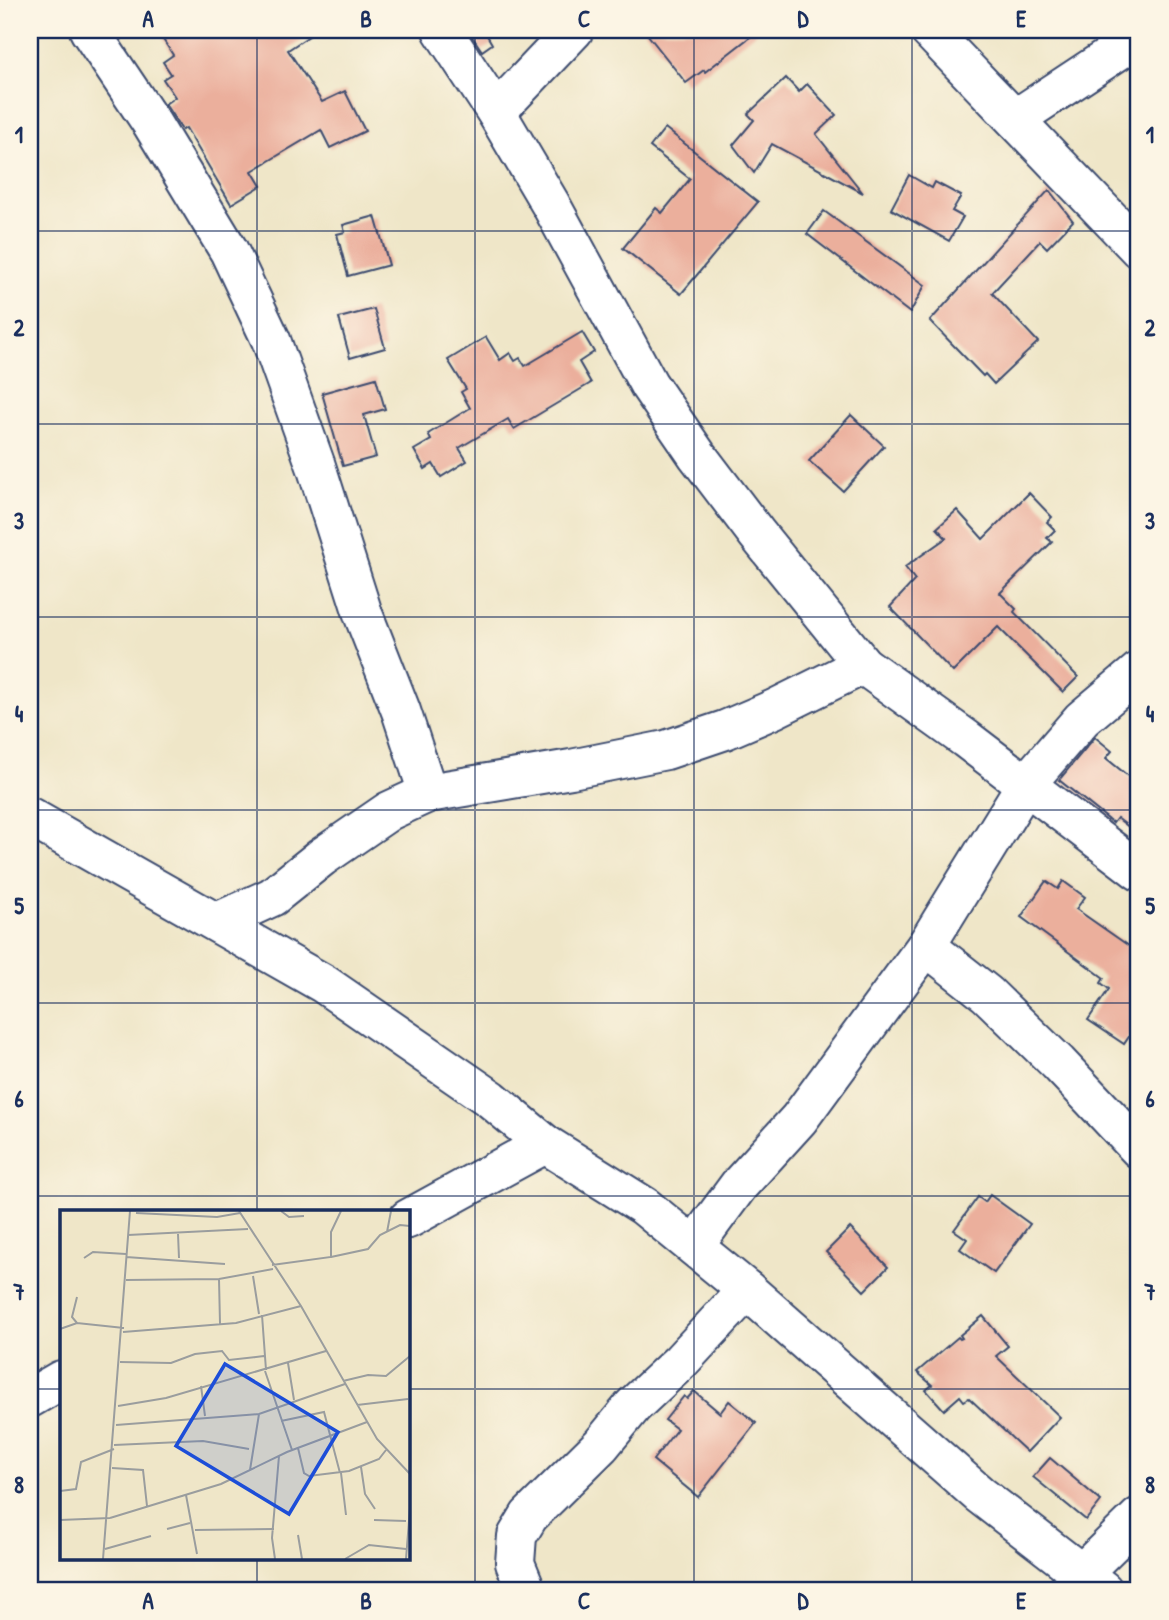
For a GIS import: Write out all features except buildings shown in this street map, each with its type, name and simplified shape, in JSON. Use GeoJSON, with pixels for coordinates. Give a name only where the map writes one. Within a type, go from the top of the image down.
{"type":"FeatureCollection","features":[{"type":"Feature","properties":{"kind":"street"},"geometry":{"type":"LineString","coordinates":[[89,30],[152,124],[229,251],[271,340],[316,466],[363,614],[401,711],[428,793]]}},
{"type":"Feature","properties":{"kind":"street"},"geometry":{"type":"LineString","coordinates":[[442,30],[496,112],[551,205],[649,385],[697,455],[863,665],[1026,784],[1139,871]]}},
{"type":"Feature","properties":{"kind":"street"},"geometry":{"type":"LineString","coordinates":[[496,112],[574,30]]}},
{"type":"Feature","properties":{"kind":"street"},"geometry":{"type":"LineString","coordinates":[[929,30],[1139,249]]}},
{"type":"Feature","properties":{"kind":"street"},"geometry":{"type":"LineString","coordinates":[[1015,119],[1139,37]]}},
{"type":"Feature","properties":{"kind":"street"},"geometry":{"type":"LineString","coordinates":[[217,922],[272,897],[322,857],[389,811],[428,793],[666,750],[725,730],[774,709],[863,665]]}},
{"type":"Feature","properties":{"kind":"street"},"geometry":{"type":"LineString","coordinates":[[694,1246],[739,1185],[799,1119],[926,946],[1026,784],[1082,719],[1139,671]]}},
{"type":"Feature","properties":{"kind":"street"},"geometry":{"type":"LineString","coordinates":[[30,817],[324,984],[491,1099],[545,1144],[644,1206],[747,1290],[1084,1585],[1139,1517]]}},
{"type":"Feature","properties":{"kind":"street"},"geometry":{"type":"LineString","coordinates":[[926,946],[987,994],[1058,1063],[1139,1149]]}},
{"type":"Feature","properties":{"kind":"street"},"geometry":{"type":"LineString","coordinates":[[410,1218],[545,1144]]}},
{"type":"Feature","properties":{"kind":"street"},"geometry":{"type":"LineString","coordinates":[[526,1590],[515,1563],[517,1536],[529,1516],[601,1445],[633,1406],[681,1361],[747,1290]]}},
{"type":"Feature","properties":{"kind":"street"},"geometry":{"type":"LineString","coordinates":[[30,1398],[60,1381]]}}]}
